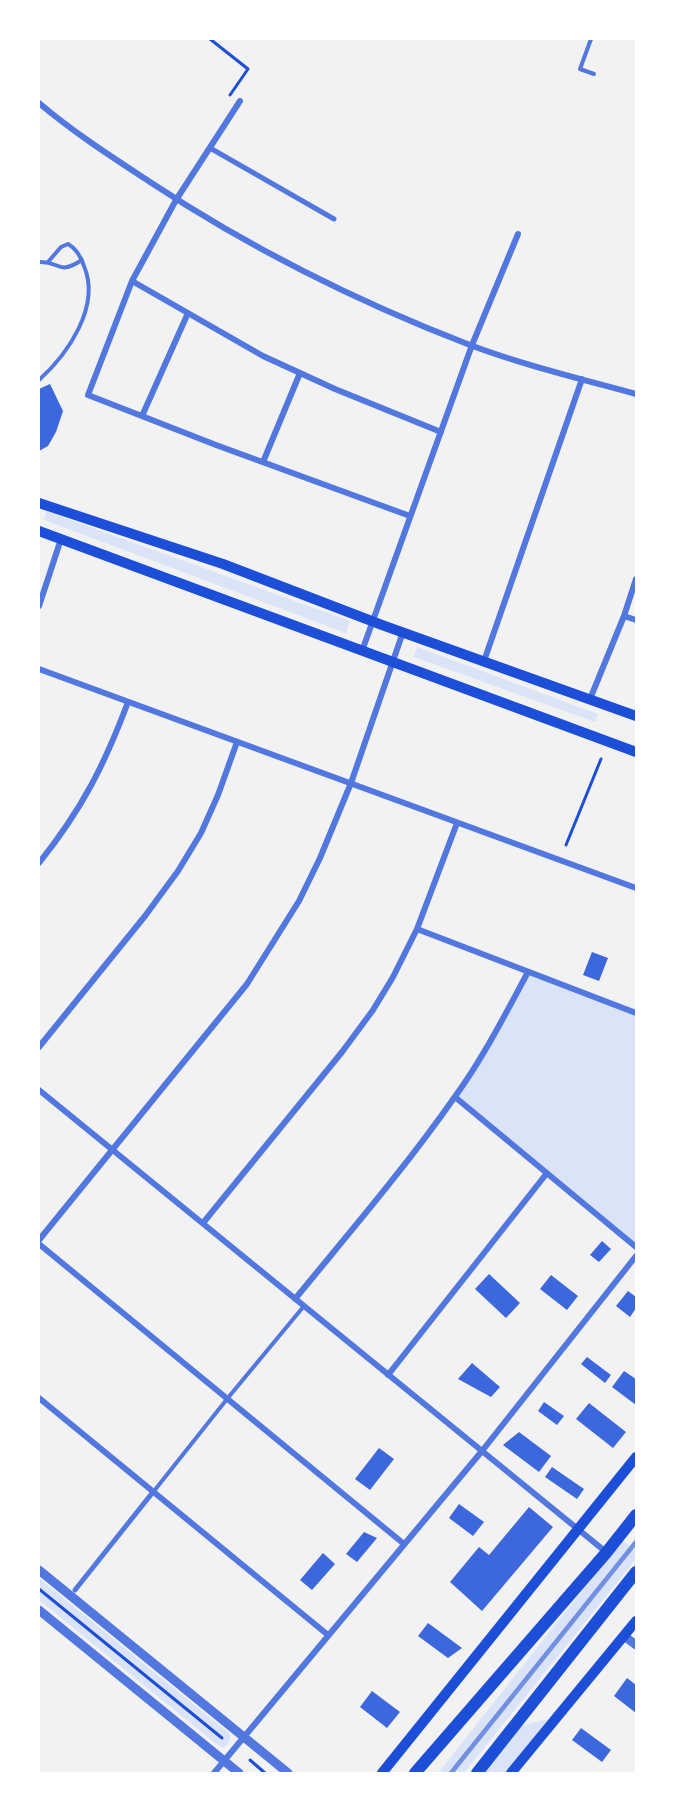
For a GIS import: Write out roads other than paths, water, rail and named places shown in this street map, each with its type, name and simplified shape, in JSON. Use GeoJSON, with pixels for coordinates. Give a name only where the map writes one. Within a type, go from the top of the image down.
{"type":"FeatureCollection","features":[{"type":"Feature","properties":{"kind":"main road"},"geometry":{"type":"LineString","coordinates":[[39,502],[223,564],[636,716]]}},
{"type":"Feature","properties":{"kind":"main road"},"geometry":{"type":"LineString","coordinates":[[39,531],[636,752]]}},
{"type":"Feature","properties":{"kind":"main road"},"geometry":{"type":"LineString","coordinates":[[382,1773],[636,1457]]}},
{"type":"Feature","properties":{"kind":"main road"},"geometry":{"type":"LineString","coordinates":[[415,1773],[636,1515]]}},
{"type":"Feature","properties":{"kind":"main road"},"geometry":{"type":"LineString","coordinates":[[477,1773],[636,1572]]}},
{"type":"Feature","properties":{"kind":"main road"},"geometry":{"type":"LineString","coordinates":[[512,1773],[636,1621]]}},
{"type":"Feature","properties":{"kind":"street"},"geometry":{"type":"LineString","coordinates":[[240,101],[176,200],[132,281],[88,395],[410,516]]}},
{"type":"Feature","properties":{"kind":"street"},"geometry":{"type":"LineString","coordinates":[[39,103],[59,120],[176,200],[333,286],[472,345],[636,394]]}},
{"type":"Feature","properties":{"kind":"street"},"geometry":{"type":"LineString","coordinates":[[210,148],[334,219]]}},
{"type":"Feature","properties":{"kind":"street"},"geometry":{"type":"LineString","coordinates":[[362,651],[472,345],[518,234]]}},
{"type":"Feature","properties":{"kind":"street"},"geometry":{"type":"LineString","coordinates":[[132,281],[263,356],[335,389],[441,432]]}},
{"type":"Feature","properties":{"kind":"street"},"geometry":{"type":"LineString","coordinates":[[142,416],[188,313]]}},
{"type":"Feature","properties":{"kind":"street"},"geometry":{"type":"LineString","coordinates":[[263,462],[300,373]]}},
{"type":"Feature","properties":{"kind":"street"},"geometry":{"type":"LineString","coordinates":[[484,661],[582,379]]}},
{"type":"Feature","properties":{"kind":"street"},"geometry":{"type":"LineString","coordinates":[[39,606],[62,539]]}},
{"type":"Feature","properties":{"kind":"street"},"geometry":{"type":"LineString","coordinates":[[590,699],[624,616],[636,579]]}},
{"type":"Feature","properties":{"kind":"street"},"geometry":{"type":"LineString","coordinates":[[624,616],[636,620]]}},
{"type":"Feature","properties":{"kind":"street"},"geometry":{"type":"LineString","coordinates":[[39,1239],[247,984],[274,944],[320,858],[351,783],[403,632]]}},
{"type":"Feature","properties":{"kind":"street"},"geometry":{"type":"LineString","coordinates":[[39,669],[636,888]]}},
{"type":"Feature","properties":{"kind":"street"},"geometry":{"type":"LineString","coordinates":[[39,863],[64,831],[92,787],[110,751],[128,702]]}},
{"type":"Feature","properties":{"kind":"street"},"geometry":{"type":"LineString","coordinates":[[39,1047],[145,916],[178,871],[201,833],[218,795],[237,742]]}},
{"type":"Feature","properties":{"kind":"street"},"geometry":{"type":"LineString","coordinates":[[203,1223],[335,1061],[367,1018],[393,977],[417,930],[457,823]]}},
{"type":"Feature","properties":{"kind":"street"},"geometry":{"type":"LineString","coordinates":[[417,930],[636,1013]]}},
{"type":"Feature","properties":{"kind":"street"},"geometry":{"type":"LineString","coordinates":[[295,1299],[426,1137],[455,1097],[496,1033],[528,972]]}},
{"type":"Feature","properties":{"kind":"street"},"geometry":{"type":"LineString","coordinates":[[39,1090],[606,1552]]}},
{"type":"Feature","properties":{"kind":"street"},"geometry":{"type":"LineString","coordinates":[[455,1097],[636,1246]]}},
{"type":"Feature","properties":{"kind":"street"},"geometry":{"type":"LineString","coordinates":[[388,1375],[547,1173]]}},
{"type":"Feature","properties":{"kind":"street"},"geometry":{"type":"LineString","coordinates":[[39,1244],[404,1544]]}},
{"type":"Feature","properties":{"kind":"street"},"geometry":{"type":"LineString","coordinates":[[214,1773],[482,1451],[636,1256]]}},
{"type":"Feature","properties":{"kind":"street"},"geometry":{"type":"LineString","coordinates":[[39,1398],[328,1635]]}},
{"type":"Feature","properties":{"kind":"street"},"geometry":{"type":"LineString","coordinates":[[75,1590],[153,1492]]}},
{"type":"Feature","properties":{"kind":"street"},"geometry":{"type":"LineString","coordinates":[[39,1570],[288,1773]]}},
{"type":"Feature","properties":{"kind":"street"},"geometry":{"type":"LineString","coordinates":[[39,1610],[224,1761],[242,1770]]}},
{"type":"Feature","properties":{"kind":"street"},"geometry":{"type":"LineString","coordinates":[[624,1636],[636,1645]]}},
{"type":"Feature","properties":{"kind":"lane"},"geometry":{"type":"LineString","coordinates":[[591,39],[580,69],[594,74]]}},
{"type":"Feature","properties":{"kind":"lane"},"geometry":{"type":"LineString","coordinates":[[39,380],[56,364],[76,334],[86,308],[89,286],[87,272],[74,247],[68,244],[61,247],[48,262]]}},
{"type":"Feature","properties":{"kind":"lane"},"geometry":{"type":"LineString","coordinates":[[39,262],[48,262],[64,269],[82,260]]}},
{"type":"Feature","properties":{"kind":"lane"},"geometry":{"type":"LineString","coordinates":[[153,1492],[304,1306]]}},
{"type":"Feature","properties":{"kind":"railway"},"geometry":{"type":"LineString","coordinates":[[451,1773],[636,1542]]}}]}
